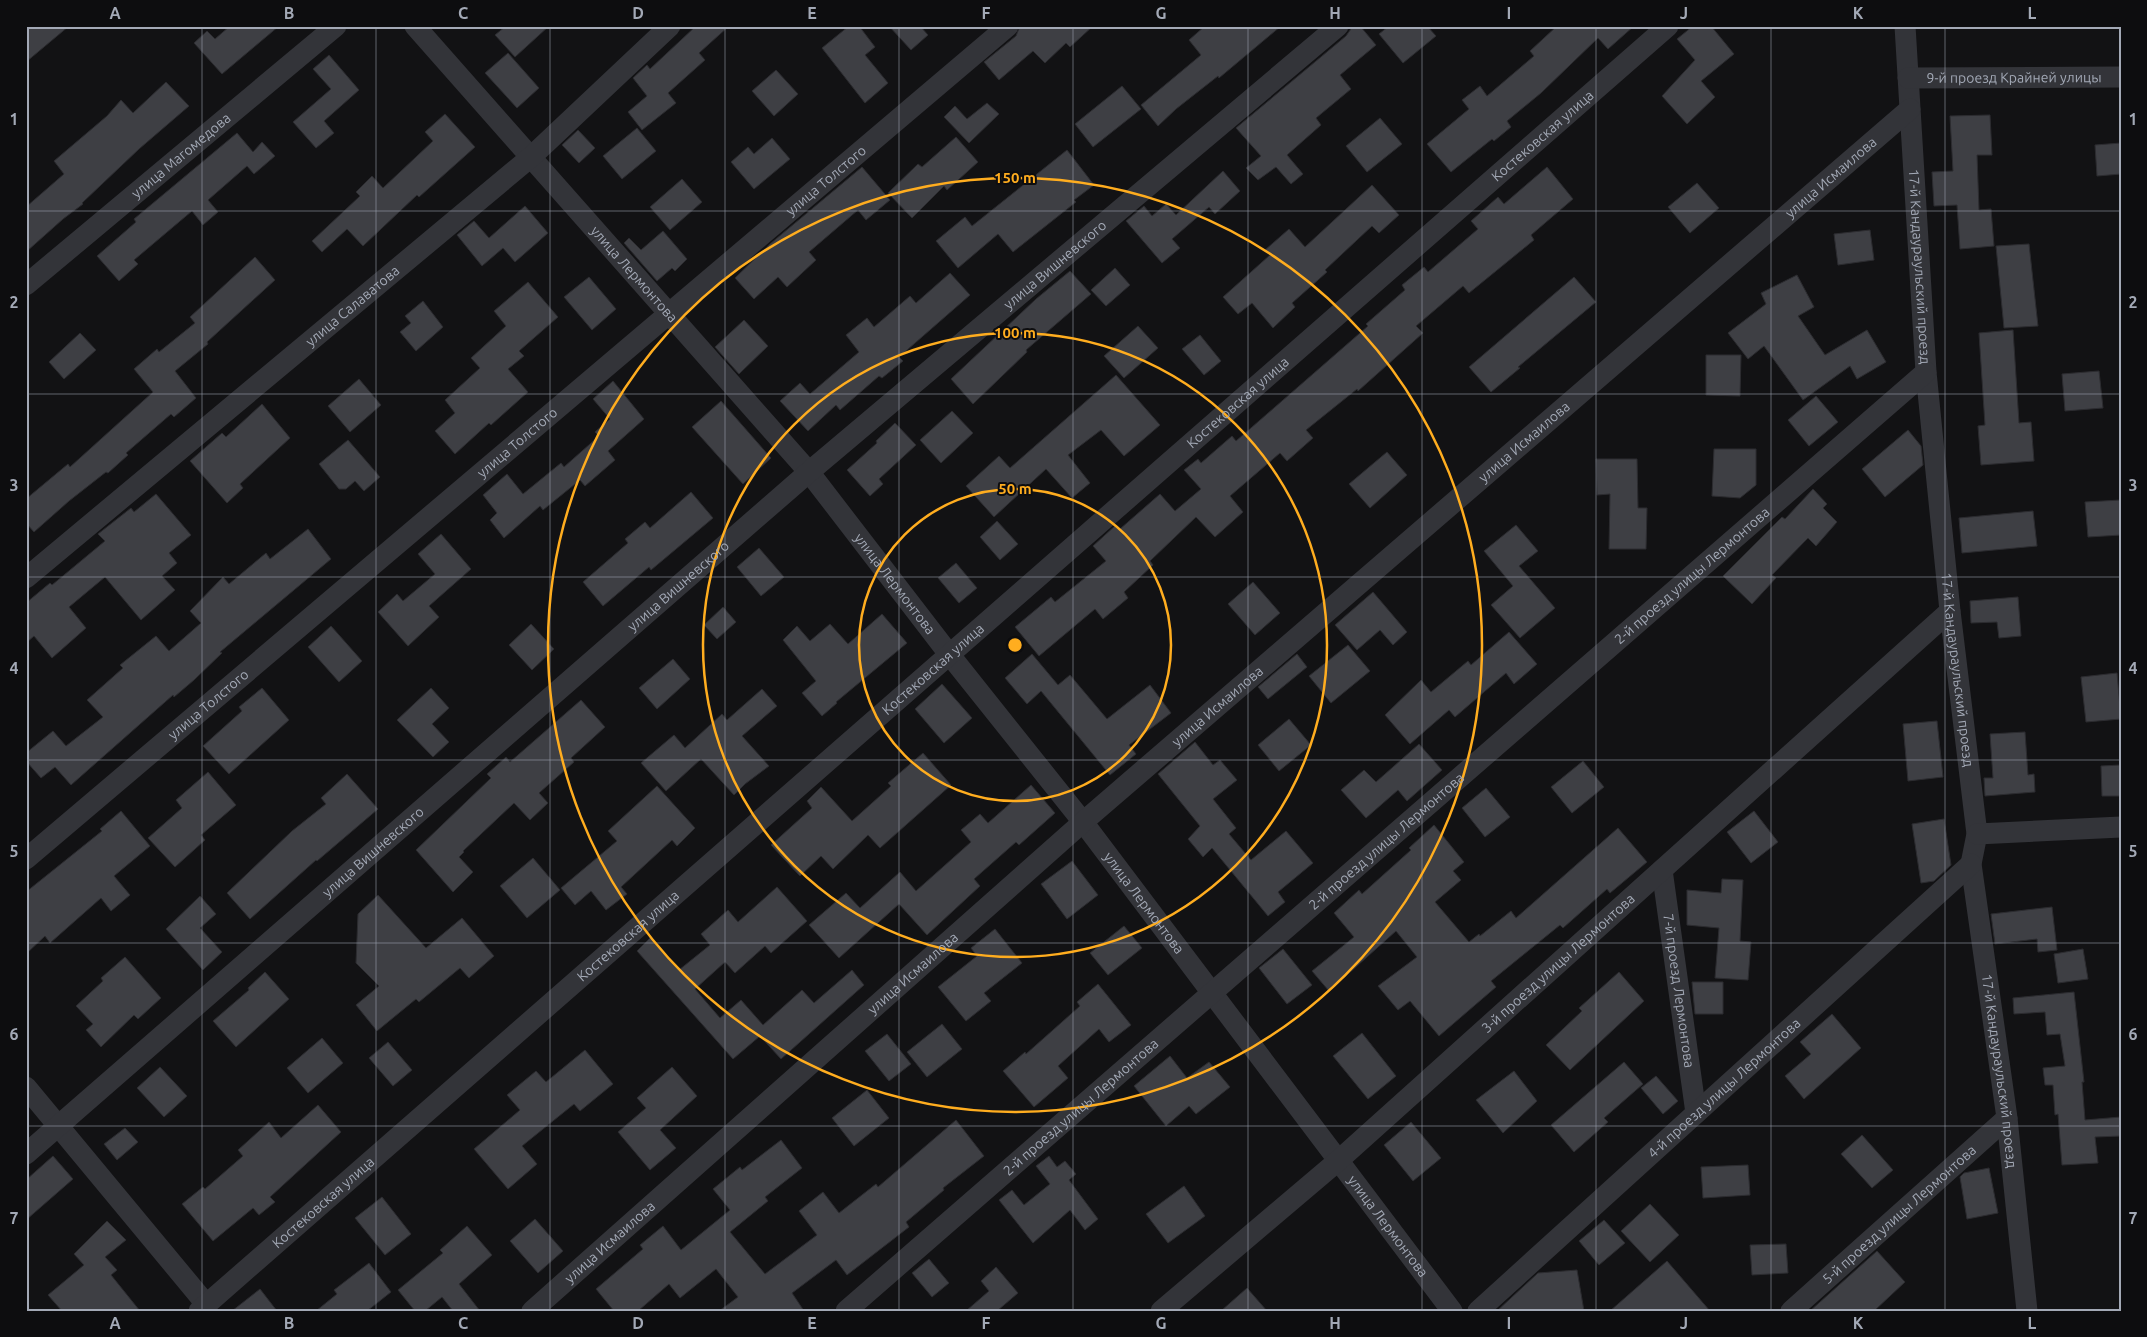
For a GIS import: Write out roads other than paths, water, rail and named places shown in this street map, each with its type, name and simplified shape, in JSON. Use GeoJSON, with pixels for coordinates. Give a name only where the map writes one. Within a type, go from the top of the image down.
{"type":"FeatureCollection","features":[{"type":"Feature","properties":{"kind":"street","name":"улица Магомедова"},"geometry":{"type":"LineString","coordinates":[[26,284],[336,26]]}},
{"type":"Feature","properties":{"kind":"street","name":"улица Лермонтова"},"geometry":{"type":"LineString","coordinates":[[415,26],[809,472],[949,654],[1083,822],[1452,1311]]}},
{"type":"Feature","properties":{"kind":"street","name":"улица Салаватова"},"geometry":{"type":"LineString","coordinates":[[26,578],[531,157],[670,26]]}},
{"type":"Feature","properties":{"kind":"street","name":"улица Толстого"},"geometry":{"type":"LineString","coordinates":[[26,859],[1008,26]]}},
{"type":"Feature","properties":{"kind":"street","name":"улица Вишневского"},"geometry":{"type":"LineString","coordinates":[[26,1154],[809,472],[1338,26]]}},
{"type":"Feature","properties":{"kind":"street","name":"Костековская улица"},"geometry":{"type":"LineString","coordinates":[[204,1308],[1668,26]]}},
{"type":"Feature","properties":{"kind":"street","name":"17-й Кандаураульский проезд"},"geometry":{"type":"LineString","coordinates":[[1905,26],[1926,372],[1950,611],[1977,834],[1971,864],[2007,1118],[2027,1311]]}},
{"type":"Feature","properties":{"kind":"street","name":"9-й проезд Крайней улицы"},"geometry":{"type":"LineString","coordinates":[[1908,78],[2121,78]]}},
{"type":"Feature","properties":{"kind":"street","name":"улица Исмаилова"},"geometry":{"type":"LineString","coordinates":[[532,1311],[1083,822],[1910,109]]}},
{"type":"Feature","properties":{"kind":"street","name":"2-й проезд улицы Лермонтова"},"geometry":{"type":"LineString","coordinates":[[846,1311],[1926,372]]}},
{"type":"Feature","properties":{"kind":"street","name":"3-й проезд улицы Лермонтова"},"geometry":{"type":"LineString","coordinates":[[1161,1311],[1339,1160],[1950,611]]}},
{"type":"Feature","properties":{"kind":"street"},"geometry":{"type":"LineString","coordinates":[[1977,834],[2121,827]]}},
{"type":"Feature","properties":{"kind":"street","name":"4-й проезд улицы Лермонтова"},"geometry":{"type":"LineString","coordinates":[[1478,1311],[1971,864]]}},
{"type":"Feature","properties":{"kind":"street","name":"7-й проезд Лермонтова"},"geometry":{"type":"LineString","coordinates":[[1662,870],[1696,1113]]}},
{"type":"Feature","properties":{"kind":"street"},"geometry":{"type":"LineString","coordinates":[[26,1087],[204,1308]]}},
{"type":"Feature","properties":{"kind":"street","name":"5-й проезд улицы Лермонтова"},"geometry":{"type":"LineString","coordinates":[[1791,1311],[2007,1118]]}}]}
